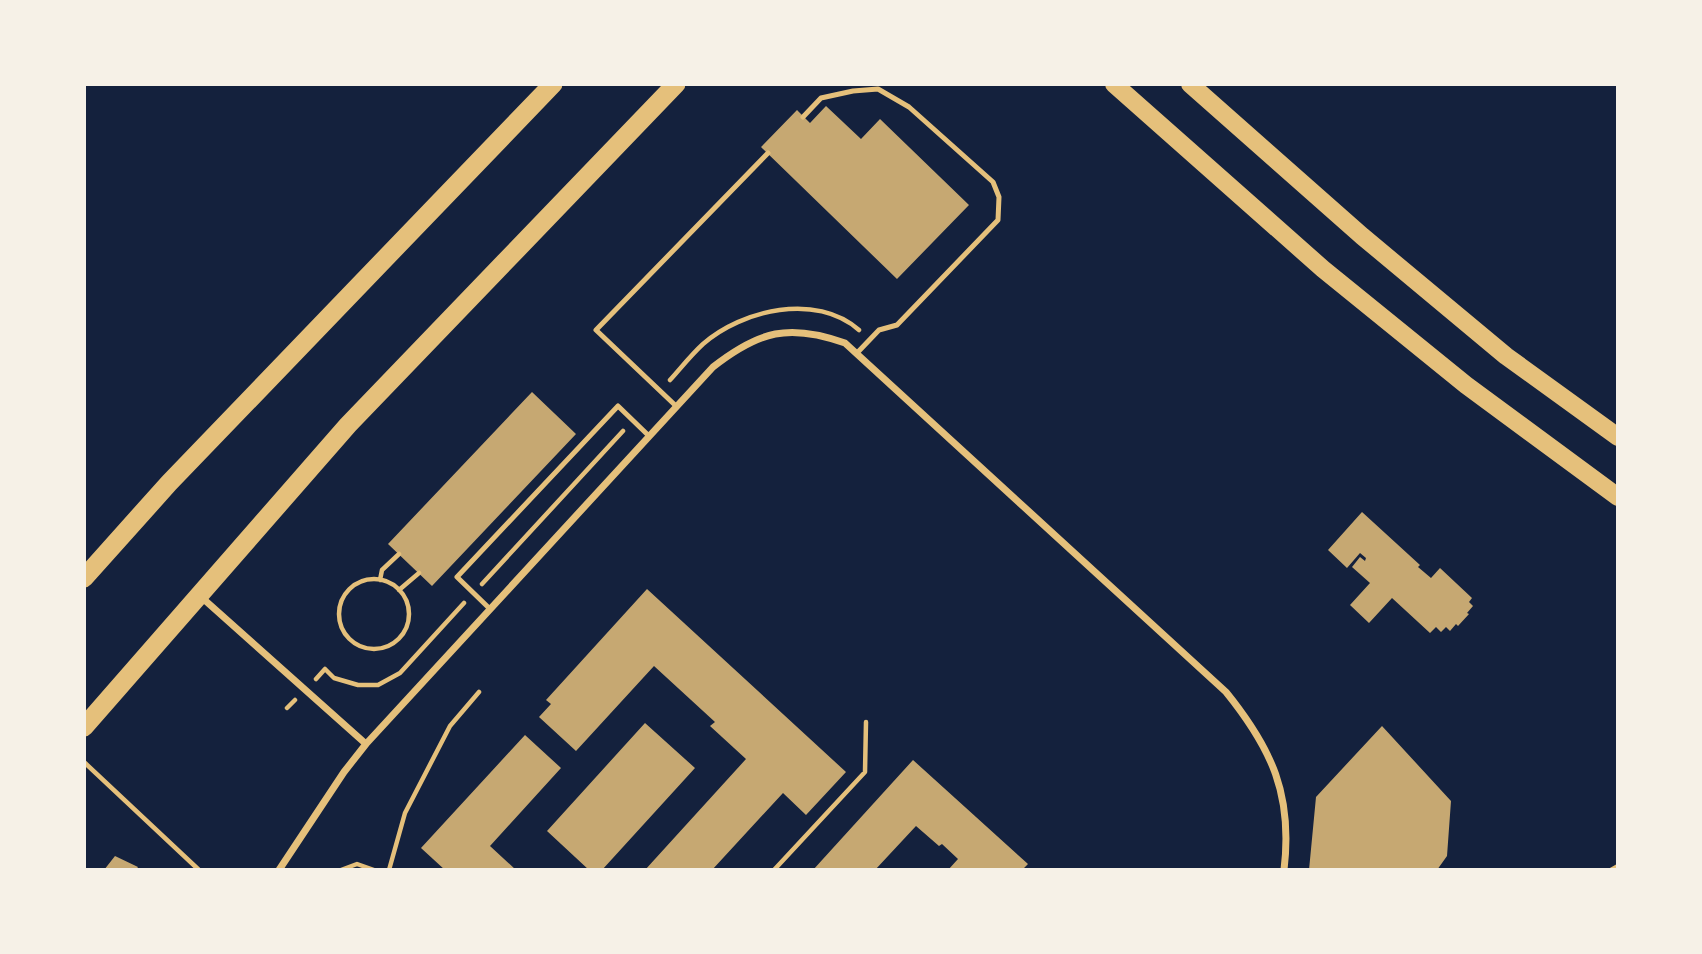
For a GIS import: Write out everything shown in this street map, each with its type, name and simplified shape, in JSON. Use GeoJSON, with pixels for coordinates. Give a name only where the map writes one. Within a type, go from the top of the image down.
{"type":"FeatureCollection","features":[{"type":"Feature","properties":{"kind":"highway"},"geometry":{"type":"LineString","coordinates":[[84,578],[188,463],[553,84]]}},
{"type":"Feature","properties":{"kind":"highway"},"geometry":{"type":"LineString","coordinates":[[84,727],[348,425],[676,84]]}},
{"type":"Feature","properties":{"kind":"main road"},"geometry":{"type":"LineString","coordinates":[[1114,84],[1323,269],[1466,385],[1618,497]]}},
{"type":"Feature","properties":{"kind":"main road"},"geometry":{"type":"LineString","coordinates":[[1190,84],[1362,236],[1506,356],[1618,437]]}},
{"type":"Feature","properties":{"kind":"street"},"geometry":{"type":"LineString","coordinates":[[279,870],[344,772],[366,744],[713,366],[739,347],[769,335],[802,331],[845,342],[1226,692],[1252,724],[1271,760],[1283,802],[1287,841],[1284,870]]}},
{"type":"Feature","properties":{"kind":"street"},"geometry":{"type":"LineString","coordinates":[[198,594],[366,744]]}},
{"type":"Feature","properties":{"kind":"lane"},"geometry":{"type":"LineString","coordinates":[[803,117],[821,98],[853,90],[878,89],[909,107],[993,182],[999,197],[998,220],[897,325],[879,330],[857,353]]}},
{"type":"Feature","properties":{"kind":"lane"},"geometry":{"type":"LineString","coordinates":[[676,407],[596,330],[768,153]]}},
{"type":"Feature","properties":{"kind":"lane"},"geometry":{"type":"LineString","coordinates":[[490,609],[457,577],[618,406],[649,436]]}},
{"type":"Feature","properties":{"kind":"path"},"geometry":{"type":"LineString","coordinates":[[380,580],[382,570],[398,554]]}},
{"type":"Feature","properties":{"kind":"path"},"geometry":{"type":"LineString","coordinates":[[399,590],[419,573]]}},
{"type":"Feature","properties":{"kind":"path"},"geometry":{"type":"LineString","coordinates":[[380,580],[399,590],[408,605],[409,617],[400,638],[381,649],[369,649],[358,646],[342,629],[340,607],[344,596],[352,587],[362,581],[380,580]]}},
{"type":"Feature","properties":{"kind":"path"},"geometry":{"type":"LineString","coordinates":[[389,870],[405,813],[450,726],[479,692]]}},
{"type":"Feature","properties":{"kind":"path"},"geometry":{"type":"LineString","coordinates":[[774,870],[865,772],[866,722]]}},
{"type":"Feature","properties":{"kind":"path"},"geometry":{"type":"LineString","coordinates":[[84,762],[200,870]]}},
{"type":"Feature","properties":{"kind":"path"},"geometry":{"type":"LineString","coordinates":[[341,870],[357,864],[374,870]]}},
{"type":"Feature","properties":{"kind":"path"},"geometry":{"type":"LineString","coordinates":[[1611,870],[1618,866]]}},
{"type":"Feature","properties":{"kind":"building"},"geometry":{"type":"Polygon","coordinates":[[[826,106],[861,139],[880,119],[969,205],[897,279],[761,147],[797,110],[810,123],[826,106]]]}},
{"type":"Feature","properties":{"kind":"building"},"geometry":{"type":"Polygon","coordinates":[[[532,392],[576,434],[432,586],[388,544],[532,392]]]}},
{"type":"Feature","properties":{"kind":"building"},"geometry":{"type":"Polygon","coordinates":[[[1362,512],[1431,578],[1440,568],[1472,598],[1469,602],[1473,606],[1467,613],[1469,614],[1458,626],[1456,624],[1450,631],[1446,627],[1441,632],[1436,627],[1430,633],[1392,598],[1369,623],[1350,605],[1370,583],[1352,567],[1360,557],[1365,561],[1366,558],[1360,553],[1347,568],[1328,550],[1362,512]]]}},
{"type":"Feature","properties":{"kind":"building"},"geometry":{"type":"Polygon","coordinates":[[[647,589],[846,772],[806,815],[783,793],[712,870],[645,870],[746,759],[710,726],[715,722],[654,666],[576,751],[539,717],[551,704],[546,700],[647,589]]]}},
{"type":"Feature","properties":{"kind":"building"},"geometry":{"type":"Polygon","coordinates":[[[645,723],[695,768],[602,870],[589,870],[547,831],[645,723]]]}},
{"type":"Feature","properties":{"kind":"building"},"geometry":{"type":"Polygon","coordinates":[[[1382,726],[1451,801],[1447,856],[1437,870],[1309,870],[1316,797],[1382,726]]]}},
{"type":"Feature","properties":{"kind":"building"},"geometry":{"type":"Polygon","coordinates":[[[525,735],[561,768],[490,846],[516,870],[445,870],[421,848],[525,735]]]}},
{"type":"Feature","properties":{"kind":"building"},"geometry":{"type":"Polygon","coordinates":[[[913,760],[1028,864],[1022,870],[948,870],[958,859],[916,826],[875,870],[813,870],[913,760]]]}},
{"type":"Feature","properties":{"kind":"building"},"geometry":{"type":"Polygon","coordinates":[[[115,856],[138,867],[136,870],[104,870],[115,856]]]}}]}
